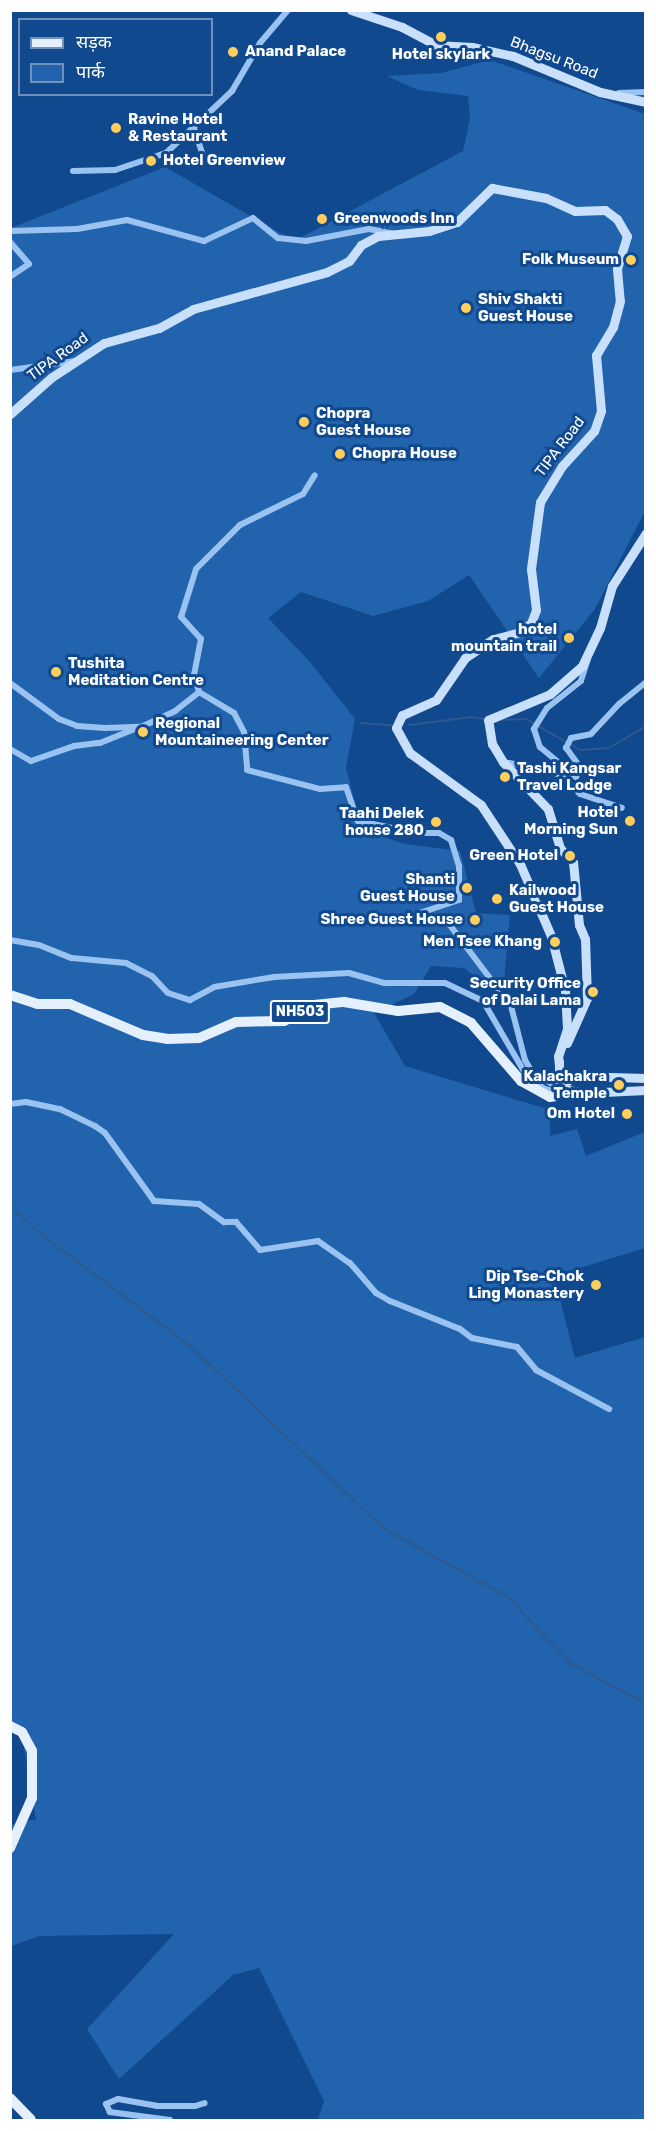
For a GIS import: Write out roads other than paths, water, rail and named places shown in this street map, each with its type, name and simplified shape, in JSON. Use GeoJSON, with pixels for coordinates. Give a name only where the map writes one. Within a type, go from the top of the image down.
{"type":"FeatureCollection","features":[{"type":"Feature","properties":{"kind":"main road","name":"NH503"},"geometry":{"type":"LineString","coordinates":[[10,995],[38,1004],[70,1004],[143,1035],[167,1039],[199,1038],[236,1022],[284,1021],[314,1005],[344,1002],[398,1011],[440,1007],[471,1023],[521,1081],[550,1097],[556,1096],[559,1088]]}},
{"type":"Feature","properties":{"kind":"main road"},"geometry":{"type":"LineString","coordinates":[[10,1726],[22,1732],[32,1751],[32,1798],[10,1848]]}},
{"type":"Feature","properties":{"kind":"main road"},"geometry":{"type":"LineString","coordinates":[[10,2098],[32,2121]]}},
{"type":"Feature","properties":{"kind":"street"},"geometry":{"type":"LineString","coordinates":[[73,171],[125,168],[166,153],[232,91],[260,43],[288,10]]}},
{"type":"Feature","properties":{"kind":"street","name":"Bhagsu Road"},"geometry":{"type":"LineString","coordinates":[[351,10],[402,27],[436,45],[472,46],[513,56],[609,94],[645,102]]}},
{"type":"Feature","properties":{"kind":"street"},"geometry":{"type":"LineString","coordinates":[[609,94],[645,92]]}},
{"type":"Feature","properties":{"kind":"street"},"geometry":{"type":"LineString","coordinates":[[194,128],[204,158]]}},
{"type":"Feature","properties":{"kind":"street","name":"TIPA Road"},"geometry":{"type":"LineString","coordinates":[[10,414],[52,377],[104,343],[159,328],[193,309],[327,272],[349,261],[361,245],[378,236],[429,231],[457,222],[492,188],[546,198],[575,211],[605,210],[617,219],[627,236],[617,268],[620,301],[613,327],[596,355],[601,411],[594,431],[562,466],[540,502],[531,569],[536,610],[531,623],[520,632],[493,639],[465,658],[453,669],[436,700],[402,715],[396,728],[410,753],[481,805],[520,864],[551,936],[565,990],[567,1029],[558,1056],[559,1065]]}},
{"type":"Feature","properties":{"kind":"street"},"geometry":{"type":"LineString","coordinates":[[10,231],[77,230],[128,220],[204,241],[253,218],[278,238],[328,239],[369,229],[394,235]]}},
{"type":"Feature","properties":{"kind":"street"},"geometry":{"type":"LineString","coordinates":[[10,242],[29,264],[10,277]]}},
{"type":"Feature","properties":{"kind":"street"},"geometry":{"type":"LineString","coordinates":[[10,370],[81,360]]}},
{"type":"Feature","properties":{"kind":"street"},"geometry":{"type":"LineString","coordinates":[[315,475],[303,494],[240,525],[196,569],[181,617],[201,639],[194,675],[199,692],[234,713],[244,732],[247,770],[320,789],[346,788],[358,821],[417,834],[439,833],[451,840],[459,866],[459,900],[420,913],[422,921],[449,924],[511,1006],[520,1041],[532,1072],[559,1088],[582,1094],[645,1090]]}},
{"type":"Feature","properties":{"kind":"street"},"geometry":{"type":"LineString","coordinates":[[645,533],[612,586],[580,681],[547,708],[534,729],[540,747],[576,777],[580,767],[566,745],[571,738],[591,734],[619,704],[645,682]]}},
{"type":"Feature","properties":{"kind":"street"},"geometry":{"type":"LineString","coordinates":[[559,1088],[559,1065],[587,998],[585,939],[579,925],[573,862],[560,848],[548,809],[503,762],[492,744],[489,717],[510,714],[550,694],[588,656]]}},
{"type":"Feature","properties":{"kind":"street"},"geometry":{"type":"LineString","coordinates":[[10,683],[59,718],[77,726],[141,727]]}},
{"type":"Feature","properties":{"kind":"street"},"geometry":{"type":"LineString","coordinates":[[10,749],[31,761],[74,746],[100,743],[175,711],[199,692]]}},
{"type":"Feature","properties":{"kind":"street"},"geometry":{"type":"LineString","coordinates":[[503,762],[545,769],[562,776],[580,794],[622,808]]}},
{"type":"Feature","properties":{"kind":"street"},"geometry":{"type":"LineString","coordinates":[[10,940],[39,945],[72,958],[126,963],[152,976],[168,993],[190,1000],[214,987],[285,976],[349,973],[385,983],[446,983],[483,1000],[526,1075],[543,1088],[555,1092],[574,1076],[645,1078]]}},
{"type":"Feature","properties":{"kind":"street"},"geometry":{"type":"LineString","coordinates":[[10,1104],[26,1102],[60,1109],[95,1126],[105,1133],[154,1201],[199,1204],[224,1222],[236,1222],[260,1250],[318,1241],[350,1263],[375,1293],[460,1329],[472,1338],[517,1347],[536,1370],[609,1409]]}},
{"type":"Feature","properties":{"kind":"street"},"geometry":{"type":"LineString","coordinates":[[170,2121],[110,2112],[106,2104],[118,2099],[156,2106],[195,2106],[205,2103]]}},
{"type":"Feature","properties":{"kind":"waterway"},"geometry":{"type":"LineString","coordinates":[[409,725],[471,717],[483,719]]}},
{"type":"Feature","properties":{"kind":"waterway"},"geometry":{"type":"LineString","coordinates":[[498,720],[526,719],[580,750],[609,748],[646,726]]}},
{"type":"Feature","properties":{"kind":"waterway"},"geometry":{"type":"LineString","coordinates":[[361,723],[392,725]]}},
{"type":"Feature","properties":{"kind":"waterway"},"geometry":{"type":"LineString","coordinates":[[10,1206],[42,1235],[190,1346],[384,1529],[507,1596],[570,1663],[646,1704]]}},
{"type":"Feature","properties":{"kind":"place","name":"Hotel skylark"},"geometry":{"type":"Point","coordinates":[441,37]}},
{"type":"Feature","properties":{"kind":"place","name":"Anand Palace"},"geometry":{"type":"Point","coordinates":[233,52]}},
{"type":"Feature","properties":{"kind":"place","name":"Ravine Hotel & Restaurant"},"geometry":{"type":"Point","coordinates":[116,128]}},
{"type":"Feature","properties":{"kind":"place","name":"Hotel Greenview"},"geometry":{"type":"Point","coordinates":[151,161]}},
{"type":"Feature","properties":{"kind":"place","name":"Greenwoods Inn"},"geometry":{"type":"Point","coordinates":[322,219]}},
{"type":"Feature","properties":{"kind":"place","name":"Folk Museum"},"geometry":{"type":"Point","coordinates":[631,260]}},
{"type":"Feature","properties":{"kind":"place","name":"Shiv Shakti Guest House"},"geometry":{"type":"Point","coordinates":[466,308]}},
{"type":"Feature","properties":{"kind":"place","name":"Chopra Guest House"},"geometry":{"type":"Point","coordinates":[304,422]}},
{"type":"Feature","properties":{"kind":"place","name":"Chopra House"},"geometry":{"type":"Point","coordinates":[340,454]}},
{"type":"Feature","properties":{"kind":"place","name":"hotel mountain trail"},"geometry":{"type":"Point","coordinates":[569,638]}},
{"type":"Feature","properties":{"kind":"place","name":"Tushita Meditation Centre"},"geometry":{"type":"Point","coordinates":[56,672]}},
{"type":"Feature","properties":{"kind":"place","name":"Regional Mountaineering Center"},"geometry":{"type":"Point","coordinates":[143,732]}},
{"type":"Feature","properties":{"kind":"place","name":"Tashi Kangsar Travel Lodge"},"geometry":{"type":"Point","coordinates":[505,777]}},
{"type":"Feature","properties":{"kind":"place","name":"Hotel Morning Sun"},"geometry":{"type":"Point","coordinates":[630,821]}},
{"type":"Feature","properties":{"kind":"place","name":"Taahi Delek house 280"},"geometry":{"type":"Point","coordinates":[436,822]}},
{"type":"Feature","properties":{"kind":"place","name":"Green Hotel"},"geometry":{"type":"Point","coordinates":[570,856]}},
{"type":"Feature","properties":{"kind":"place","name":"Shanti Guest House"},"geometry":{"type":"Point","coordinates":[467,888]}},
{"type":"Feature","properties":{"kind":"place","name":"Kailwood Guest House"},"geometry":{"type":"Point","coordinates":[497,899]}},
{"type":"Feature","properties":{"kind":"place","name":"Shree Guest House"},"geometry":{"type":"Point","coordinates":[475,920]}},
{"type":"Feature","properties":{"kind":"place","name":"Men Tsee Khang"},"geometry":{"type":"Point","coordinates":[555,942]}},
{"type":"Feature","properties":{"kind":"place","name":"Security Office of Dalai Lama"},"geometry":{"type":"Point","coordinates":[593,992]}},
{"type":"Feature","properties":{"kind":"place","name":"Kalachakra Temple"},"geometry":{"type":"Point","coordinates":[619,1085]}},
{"type":"Feature","properties":{"kind":"place","name":"Om Hotel"},"geometry":{"type":"Point","coordinates":[627,1114]}},
{"type":"Feature","properties":{"kind":"place","name":"Dip Tse-Chok Ling Monastery"},"geometry":{"type":"Point","coordinates":[596,1285]}}]}
